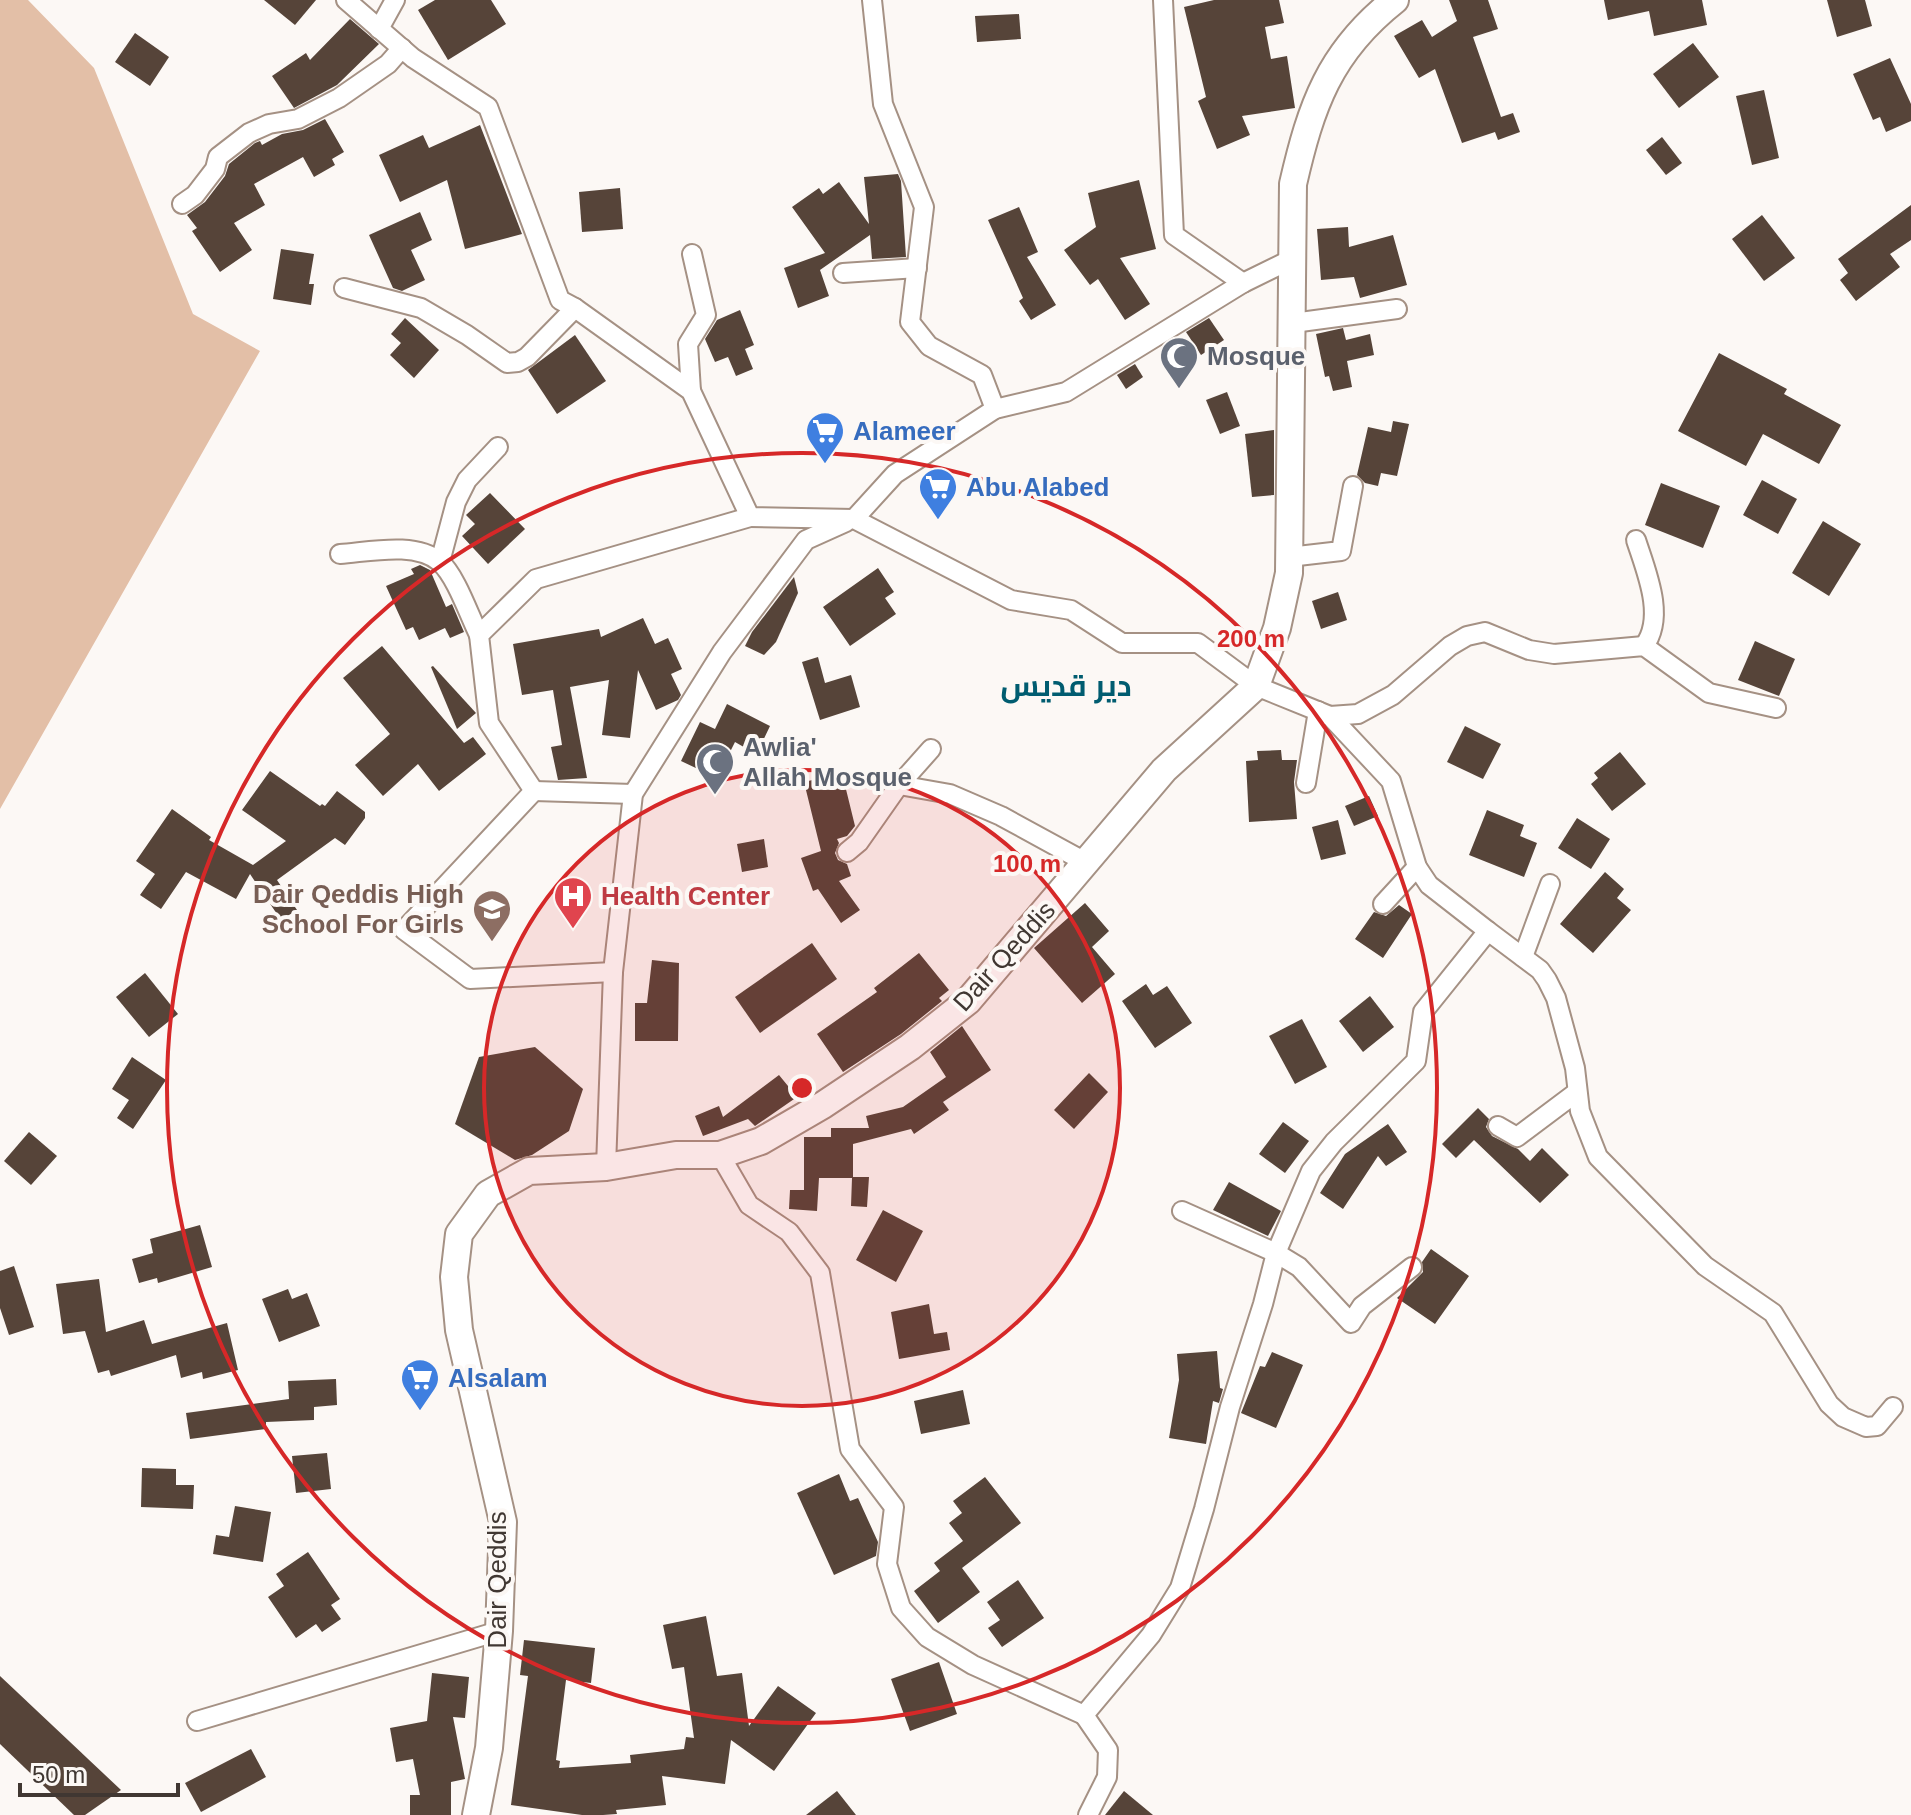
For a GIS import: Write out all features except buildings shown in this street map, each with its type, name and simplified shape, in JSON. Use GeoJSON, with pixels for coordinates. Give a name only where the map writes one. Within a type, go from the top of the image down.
{"type":"FeatureCollection","features":[{"type":"Feature","properties":{"kind":"main road","name":"Dair Qeddis"},"geometry":{"type":"LineString","coordinates":[[476,1815],[489,1748],[499,1631],[503,1522],[459,1330],[454,1277],[459,1234],[488,1194],[529,1171],[606,1167],[676,1155],[720,1155],[761,1141],[823,1105],[910,1047],[968,1001],[1164,770],[1256,686],[1277,628],[1289,557],[1293,184],[1305,131],[1322,87],[1345,49],[1395,0]]}},
{"type":"Feature","properties":{"kind":"street"},"geometry":{"type":"LineString","coordinates":[[346,0],[402,48],[488,107],[560,300],[691,391]]}},
{"type":"Feature","properties":{"kind":"street"},"geometry":{"type":"LineString","coordinates":[[379,29],[395,0]]}},
{"type":"Feature","properties":{"kind":"street"},"geometry":{"type":"LineString","coordinates":[[872,0],[883,104],[924,207],[910,322],[929,346],[982,375],[995,409]]}},
{"type":"Feature","properties":{"kind":"street"},"geometry":{"type":"LineString","coordinates":[[1163,0],[1174,235],[1243,283]]}},
{"type":"Feature","properties":{"kind":"street"},"geometry":{"type":"LineString","coordinates":[[182,204],[195,195],[215,169],[218,157],[249,133],[269,124],[298,119],[339,98],[388,64],[402,48]]}},
{"type":"Feature","properties":{"kind":"street"},"geometry":{"type":"LineString","coordinates":[[692,254],[706,315],[688,344],[691,391],[750,517]]}},
{"type":"Feature","properties":{"kind":"street"},"geometry":{"type":"LineString","coordinates":[[606,1167],[613,972],[633,794],[722,652],[806,540],[854,519],[895,474],[995,409],[1066,392],[1243,283],[1294,258]]}},
{"type":"Feature","properties":{"kind":"street"},"geometry":{"type":"LineString","coordinates":[[843,273],[917,268]]}},
{"type":"Feature","properties":{"kind":"street"},"geometry":{"type":"LineString","coordinates":[[344,288],[421,308],[507,363],[527,357],[575,308]]}},
{"type":"Feature","properties":{"kind":"street"},"geometry":{"type":"LineString","coordinates":[[1293,323],[1397,309]]}},
{"type":"Feature","properties":{"kind":"street"},"geometry":{"type":"LineString","coordinates":[[440,562],[456,502],[467,480],[498,447]]}},
{"type":"Feature","properties":{"kind":"street"},"geometry":{"type":"LineString","coordinates":[[1289,557],[1341,551],[1353,486]]}},
{"type":"Feature","properties":{"kind":"street"},"geometry":{"type":"LineString","coordinates":[[479,635],[536,579],[750,517],[854,519],[1011,600],[1071,610],[1122,643],[1198,643],[1256,686],[1324,713],[1358,714],[1393,695],[1450,646],[1467,636],[1485,632],[1529,650],[1554,654],[1644,646],[1709,693],[1776,708]]}},
{"type":"Feature","properties":{"kind":"street"},"geometry":{"type":"LineString","coordinates":[[1636,540],[1652,589],[1653,634],[1644,646]]}},
{"type":"Feature","properties":{"kind":"street"},"geometry":{"type":"LineString","coordinates":[[340,554],[392,550],[423,553],[440,562],[479,635],[489,723],[534,791]]}},
{"type":"Feature","properties":{"kind":"street"},"geometry":{"type":"LineString","coordinates":[[1306,783],[1324,713]]}},
{"type":"Feature","properties":{"kind":"street"},"geometry":{"type":"LineString","coordinates":[[1324,713],[1391,781],[1417,867],[1429,885],[1540,970],[1556,998],[1575,1068],[1580,1111],[1598,1157],[1705,1266],[1773,1313],[1829,1404],[1843,1417],[1866,1427],[1877,1426],[1893,1407]]}},
{"type":"Feature","properties":{"kind":"street"},"geometry":{"type":"LineString","coordinates":[[847,852],[859,842],[899,785],[931,749]]}},
{"type":"Feature","properties":{"kind":"street"},"geometry":{"type":"LineString","coordinates":[[899,785],[950,794],[1001,816],[1087,863]]}},
{"type":"Feature","properties":{"kind":"street"},"geometry":{"type":"LineString","coordinates":[[613,972],[470,979],[404,930],[534,791],[633,794]]}},
{"type":"Feature","properties":{"kind":"street"},"geometry":{"type":"LineString","coordinates":[[1383,904],[1417,867]]}},
{"type":"Feature","properties":{"kind":"street"},"geometry":{"type":"LineString","coordinates":[[1523,957],[1550,884]]}},
{"type":"Feature","properties":{"kind":"street"},"geometry":{"type":"LineString","coordinates":[[1084,1715],[1151,1635],[1180,1588],[1276,1253],[1311,1171],[1334,1142],[1416,1061],[1423,1012],[1488,931]]}},
{"type":"Feature","properties":{"kind":"street"},"geometry":{"type":"LineString","coordinates":[[1498,1126],[1517,1137],[1577,1092]]}},
{"type":"Feature","properties":{"kind":"street"},"geometry":{"type":"LineString","coordinates":[[720,1155],[749,1205],[789,1232],[820,1273],[850,1449],[894,1507],[887,1564],[901,1608],[927,1637],[973,1665],[1084,1715],[1108,1750],[1107,1777],[1088,1815]]}},
{"type":"Feature","properties":{"kind":"street"},"geometry":{"type":"LineString","coordinates":[[1182,1211],[1276,1253],[1299,1267],[1351,1323],[1362,1306],[1412,1267]]}},
{"type":"Feature","properties":{"kind":"street"},"geometry":{"type":"LineString","coordinates":[[197,1721],[499,1631]]}},
{"type":"Feature","properties":{"kind":"shaded area"},"geometry":{"type":"Polygon","coordinates":[[[0,0],[28,0],[94,68],[193,314],[260,351],[0,809],[0,0]]]}},
{"type":"Feature","properties":{"kind":"place","name":"Mosque"},"geometry":{"type":"Point","coordinates":[1179,390]}},
{"type":"Feature","properties":{"kind":"place","name":"Alameer"},"geometry":{"type":"Point","coordinates":[825,465]}},
{"type":"Feature","properties":{"kind":"place","name":"Abu Alabed"},"geometry":{"type":"Point","coordinates":[938,521]}},
{"type":"Feature","properties":{"kind":"place","name":"Awlia' Allah Mosque"},"geometry":{"type":"Point","coordinates":[715,796]}},
{"type":"Feature","properties":{"kind":"place","name":"Health Center"},"geometry":{"type":"Point","coordinates":[573,930]}},
{"type":"Feature","properties":{"kind":"place","name":"Dair Qeddis High School For Girls"},"geometry":{"type":"Point","coordinates":[492,943]}},
{"type":"Feature","properties":{"kind":"place","name":"Alsalam"},"geometry":{"type":"Point","coordinates":[420,1412]}},
{"type":"Feature","properties":{"kind":"district","name":"دير قديس"},"geometry":{"type":"Point","coordinates":[1066,685]}}]}
